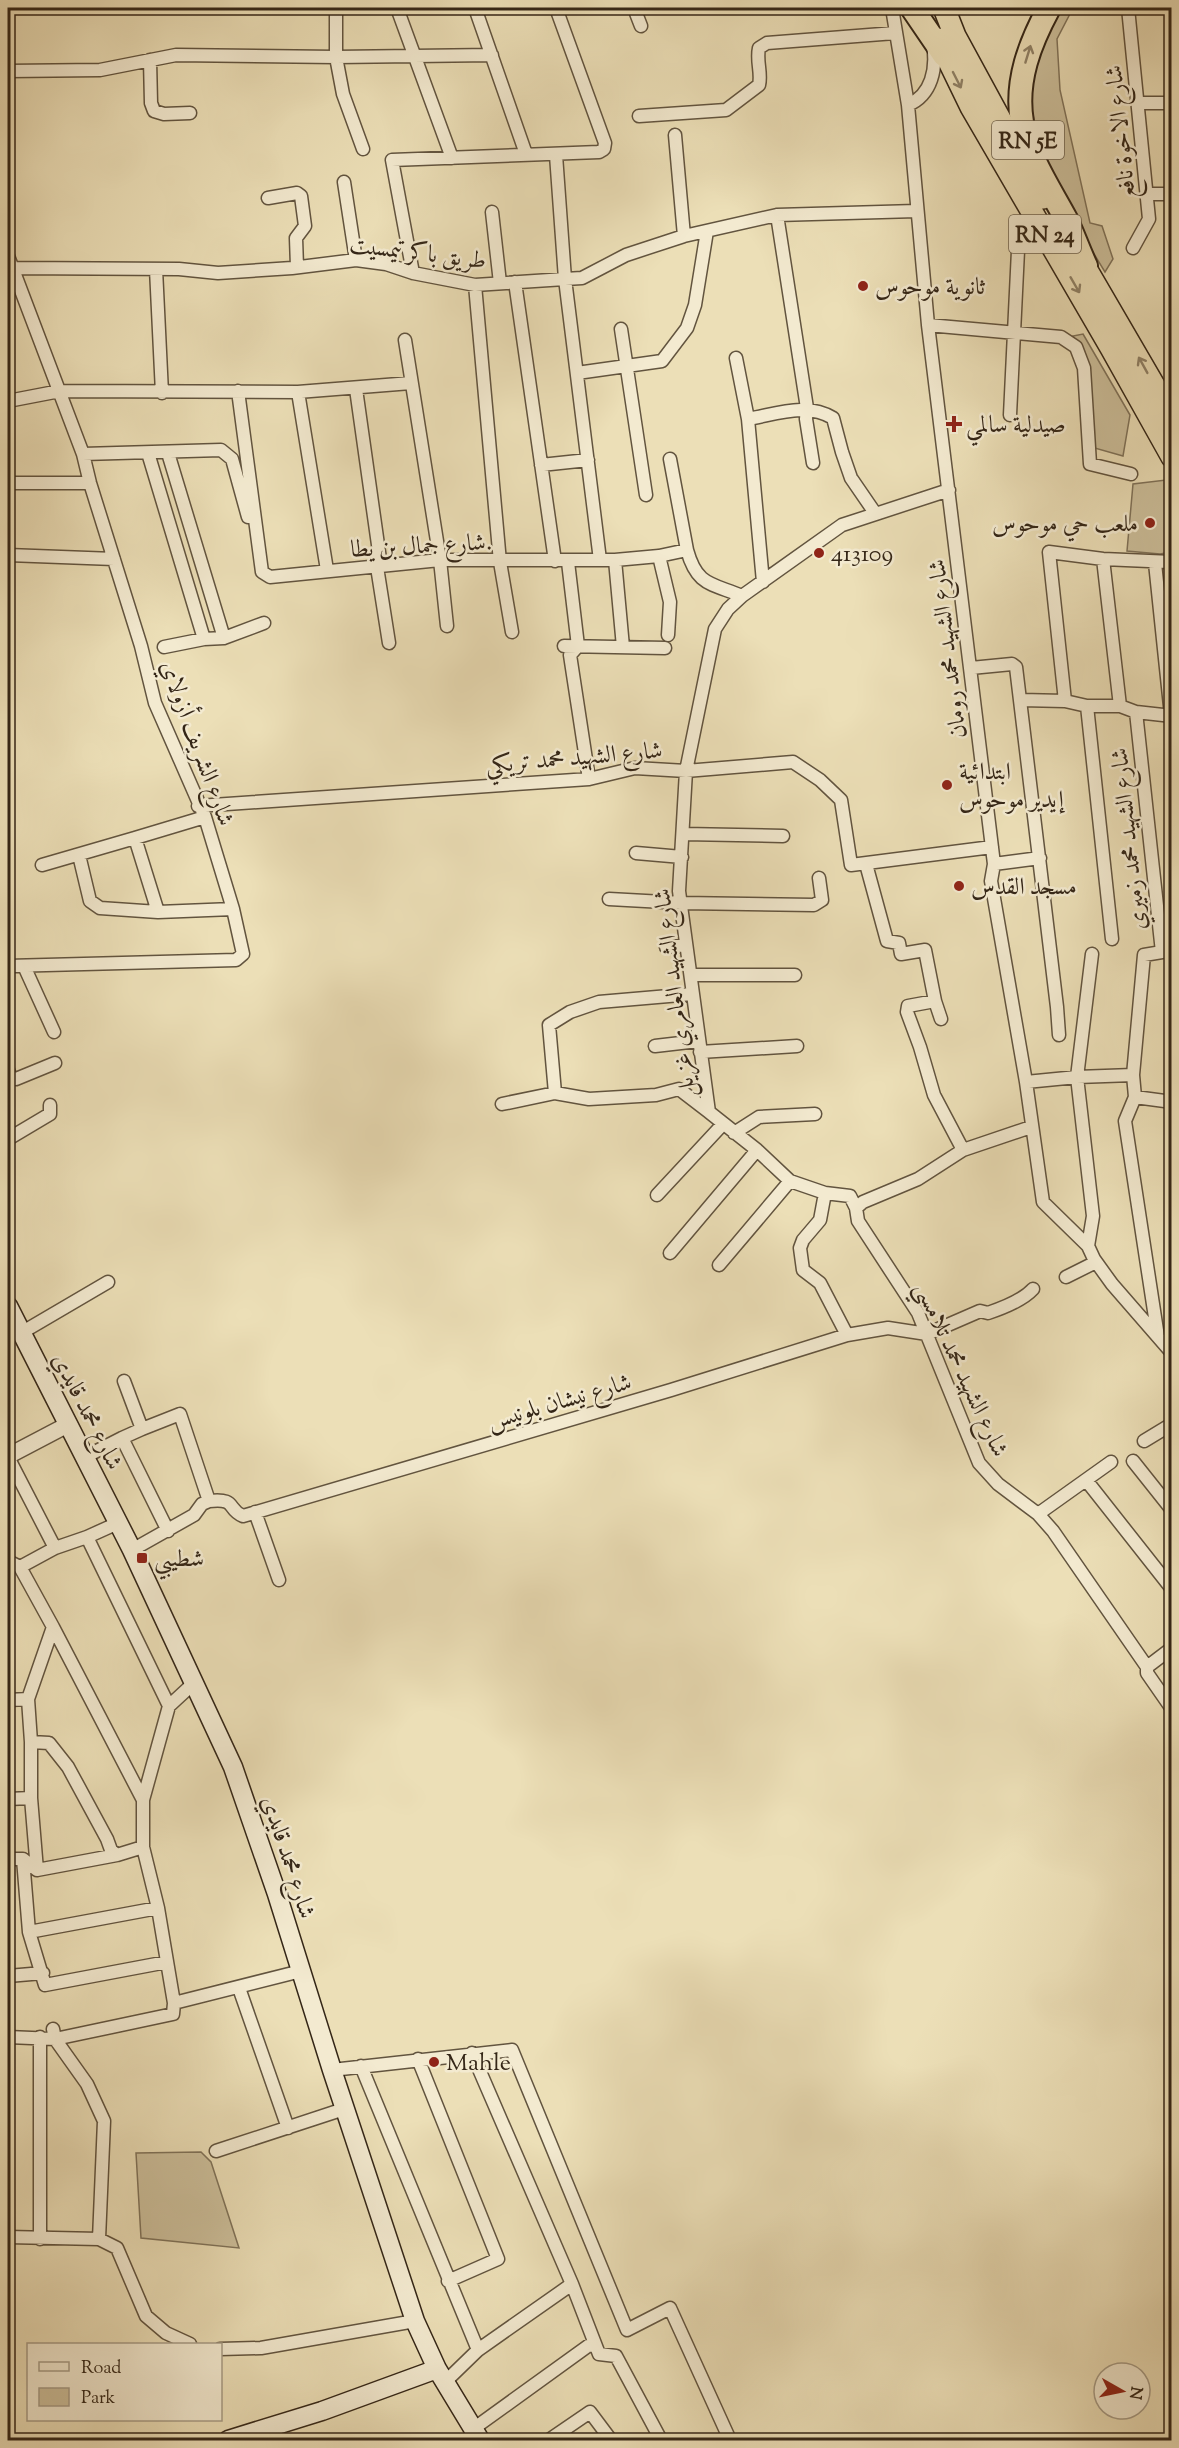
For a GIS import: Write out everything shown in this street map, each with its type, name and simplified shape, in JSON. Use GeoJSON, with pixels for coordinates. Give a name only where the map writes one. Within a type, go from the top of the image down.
{"type":"FeatureCollection","features":[{"type":"Feature","properties":{"kind":"highway"},"geometry":{"type":"LineString","coordinates":[[912,8],[938,47]]}},
{"type":"Feature","properties":{"kind":"highway","name":"RN 24"},"geometry":{"type":"LineString","coordinates":[[925,8],[938,47],[1106,338],[1172,458]]}},
{"type":"Feature","properties":{"kind":"highway","name":"RN 24"},"geometry":{"type":"LineString","coordinates":[[944,8],[956,36],[1030,177],[1086,266],[1172,416]]}},
{"type":"Feature","properties":{"kind":"highway","name":"RN 5E"},"geometry":{"type":"LineString","coordinates":[[1049,8],[1032,42],[1024,69],[1021,95],[1022,123],[1035,159],[1086,266]]}},
{"type":"Feature","properties":{"kind":"main road","name":"شارع محمد قايدي"},"geometry":{"type":"LineString","coordinates":[[8,1306],[16,1331],[69,1424],[132,1550],[233,1767],[277,1894],[344,2109],[415,2321],[441,2375],[476,2435]]}},
{"type":"Feature","properties":{"kind":"main road"},"geometry":{"type":"LineString","coordinates":[[228,2440],[441,2375]]}},
{"type":"Feature","properties":{"kind":"street"},"geometry":{"type":"LineString","coordinates":[[336,8],[336,57],[343,94],[363,149]]}},
{"type":"Feature","properties":{"kind":"street"},"geometry":{"type":"LineString","coordinates":[[397,8],[452,158]]}},
{"type":"Feature","properties":{"kind":"street"},"geometry":{"type":"LineString","coordinates":[[475,8],[526,154]]}},
{"type":"Feature","properties":{"kind":"street"},"geometry":{"type":"LineString","coordinates":[[413,273],[393,160],[526,154],[556,155],[599,152],[604,149],[605,143],[556,8]]}},
{"type":"Feature","properties":{"kind":"street"},"geometry":{"type":"LineString","coordinates":[[634,8],[641,26]]}},
{"type":"Feature","properties":{"kind":"street","name":"شارع الشهيد محمد رومان"},"geometry":{"type":"LineString","coordinates":[[892,8],[908,105],[928,325],[994,864],[991,881],[1026,1082],[1042,1202],[1088,1246],[1096,1262],[1139,1317],[1172,1353]]}},
{"type":"Feature","properties":{"kind":"street","name":"شارع الاخوة نافع"},"geometry":{"type":"LineString","coordinates":[[1128,8],[1149,219],[1133,248]]}},
{"type":"Feature","properties":{"kind":"street"},"geometry":{"type":"LineString","coordinates":[[639,116],[710,113],[726,110],[759,85],[761,79],[757,57],[759,48],[767,43],[896,33]]}},
{"type":"Feature","properties":{"kind":"street"},"geometry":{"type":"LineString","coordinates":[[908,105],[916,102],[923,94],[933,76],[938,47]]}},
{"type":"Feature","properties":{"kind":"street"},"geometry":{"type":"LineString","coordinates":[[8,71],[100,70],[177,55],[492,56]]}},
{"type":"Feature","properties":{"kind":"street"},"geometry":{"type":"LineString","coordinates":[[150,60],[151,103],[154,111],[164,114],[190,113]]}},
{"type":"Feature","properties":{"kind":"street"},"geometry":{"type":"LineString","coordinates":[[1139,103],[1172,103]]}},
{"type":"Feature","properties":{"kind":"street"},"geometry":{"type":"LineString","coordinates":[[675,135],[684,236]]}},
{"type":"Feature","properties":{"kind":"street"},"geometry":{"type":"LineString","coordinates":[[556,155],[565,279],[600,560]]}},
{"type":"Feature","properties":{"kind":"street"},"geometry":{"type":"LineString","coordinates":[[344,182],[356,260]]}},
{"type":"Feature","properties":{"kind":"street"},"geometry":{"type":"LineString","coordinates":[[268,198],[297,193],[301,196],[305,226],[296,238],[297,267]]}},
{"type":"Feature","properties":{"kind":"street"},"geometry":{"type":"LineString","coordinates":[[1148,194],[1172,194]]}},
{"type":"Feature","properties":{"kind":"street","name":"طريق باكر تيمسيت"},"geometry":{"type":"LineString","coordinates":[[10,262],[218,273],[356,260],[386,264],[413,273],[475,285],[582,278],[626,255],[684,236],[777,215],[916,211]]}},
{"type":"Feature","properties":{"kind":"street"},"geometry":{"type":"LineString","coordinates":[[492,212],[501,283]]}},
{"type":"Feature","properties":{"kind":"street"},"geometry":{"type":"LineString","coordinates":[[777,215],[807,408],[806,419],[813,464]]}},
{"type":"Feature","properties":{"kind":"street"},"geometry":{"type":"LineString","coordinates":[[1010,415],[1019,230]]}},
{"type":"Feature","properties":{"kind":"street"},"geometry":{"type":"LineString","coordinates":[[577,373],[662,361],[687,328],[695,305],[707,231]]}},
{"type":"Feature","properties":{"kind":"street","name":"شارع الشريف أزولاي"},"geometry":{"type":"LineString","coordinates":[[8,966],[236,960],[243,954],[233,909],[201,811],[155,703],[141,646],[83,454],[10,262]]}},
{"type":"Feature","properties":{"kind":"street"},"geometry":{"type":"LineString","coordinates":[[156,269],[162,393]]}},
{"type":"Feature","properties":{"kind":"street"},"geometry":{"type":"LineString","coordinates":[[515,282],[555,561]]}},
{"type":"Feature","properties":{"kind":"street"},"geometry":{"type":"LineString","coordinates":[[475,285],[500,562],[512,632]]}},
{"type":"Feature","properties":{"kind":"street"},"geometry":{"type":"LineString","coordinates":[[928,325],[1061,336],[1076,347],[1084,368],[1090,464],[1131,474]]}},
{"type":"Feature","properties":{"kind":"street"},"geometry":{"type":"LineString","coordinates":[[621,329],[646,495]]}},
{"type":"Feature","properties":{"kind":"street"},"geometry":{"type":"LineString","coordinates":[[405,340],[440,560],[447,626]]}},
{"type":"Feature","properties":{"kind":"street"},"geometry":{"type":"LineString","coordinates":[[736,358],[748,419],[763,582]]}},
{"type":"Feature","properties":{"kind":"street"},"geometry":{"type":"LineString","coordinates":[[8,401],[60,391],[298,392],[411,383]]}},
{"type":"Feature","properties":{"kind":"street"},"geometry":{"type":"LineString","coordinates":[[356,389],[389,643]]}},
{"type":"Feature","properties":{"kind":"street","name":"شارع جمال بن يطا."},"geometry":{"type":"LineString","coordinates":[[238,391],[262,572],[270,577],[440,560],[568,562],[659,556],[687,550]]}},
{"type":"Feature","properties":{"kind":"street"},"geometry":{"type":"LineString","coordinates":[[298,392],[327,570]]}},
{"type":"Feature","properties":{"kind":"street"},"geometry":{"type":"LineString","coordinates":[[748,419],[807,408],[821,411],[833,418],[851,478],[875,513]]}},
{"type":"Feature","properties":{"kind":"street"},"geometry":{"type":"LineString","coordinates":[[83,454],[221,450],[232,459],[248,518]]}},
{"type":"Feature","properties":{"kind":"street"},"geometry":{"type":"LineString","coordinates":[[148,453],[204,639]]}},
{"type":"Feature","properties":{"kind":"street"},"geometry":{"type":"LineString","coordinates":[[168,453],[224,638]]}},
{"type":"Feature","properties":{"kind":"street"},"geometry":{"type":"LineString","coordinates":[[670,459],[691,563],[699,578],[742,596]]}},
{"type":"Feature","properties":{"kind":"street"},"geometry":{"type":"LineString","coordinates":[[541,465],[588,460]]}},
{"type":"Feature","properties":{"kind":"street"},"geometry":{"type":"LineString","coordinates":[[8,483],[90,483]]}},
{"type":"Feature","properties":{"kind":"street","name":"شارع الشهيد العامري غزيل"},"geometry":{"type":"LineString","coordinates":[[856,1208],[850,1196],[825,1193],[790,1181],[758,1150],[709,1112],[680,891],[687,771],[715,629],[728,609],[742,596],[842,525],[949,490]]}},
{"type":"Feature","properties":{"kind":"street"},"geometry":{"type":"LineString","coordinates":[[1065,700],[1049,552],[1103,559],[1172,562]]}},
{"type":"Feature","properties":{"kind":"street"},"geometry":{"type":"LineString","coordinates":[[8,555],[114,559]]}},
{"type":"Feature","properties":{"kind":"street"},"geometry":{"type":"LineString","coordinates":[[659,556],[670,602],[668,635]]}},
{"type":"Feature","properties":{"kind":"street"},"geometry":{"type":"LineString","coordinates":[[1103,559],[1120,706]]}},
{"type":"Feature","properties":{"kind":"street"},"geometry":{"type":"LineString","coordinates":[[615,560],[624,647]]}},
{"type":"Feature","properties":{"kind":"street"},"geometry":{"type":"LineString","coordinates":[[568,562],[578,646],[570,655],[589,779]]}},
{"type":"Feature","properties":{"kind":"street"},"geometry":{"type":"LineString","coordinates":[[1021,700],[1065,700],[1087,706],[1120,706],[1136,712],[1171,716],[1155,563]]}},
{"type":"Feature","properties":{"kind":"street"},"geometry":{"type":"LineString","coordinates":[[164,647],[204,639],[224,638],[264,623]]}},
{"type":"Feature","properties":{"kind":"street"},"geometry":{"type":"LineString","coordinates":[[564,646],[665,648]]}},
{"type":"Feature","properties":{"kind":"street"},"geometry":{"type":"LineString","coordinates":[[971,668],[1014,665],[1021,700],[1059,1035]]}},
{"type":"Feature","properties":{"kind":"street"},"geometry":{"type":"LineString","coordinates":[[1087,706],[1112,939]]}},
{"type":"Feature","properties":{"kind":"street","name":"شارع الشهيد محمد زميري"},"geometry":{"type":"LineString","coordinates":[[1136,712],[1162,952],[1144,955],[1133,1075],[1135,1097],[1125,1121],[1158,1337]]}},
{"type":"Feature","properties":{"kind":"street","name":"شارع الشهيد محمد تريكي"},"geometry":{"type":"LineString","coordinates":[[42,865],[135,838],[201,811],[589,779],[635,768],[687,771],[793,762],[820,780],[841,800],[852,866],[866,864]]}},
{"type":"Feature","properties":{"kind":"street"},"geometry":{"type":"LineString","coordinates":[[684,834],[783,836]]}},
{"type":"Feature","properties":{"kind":"street"},"geometry":{"type":"LineString","coordinates":[[135,838],[158,912]]}},
{"type":"Feature","properties":{"kind":"street"},"geometry":{"type":"LineString","coordinates":[[941,1019],[925,950],[901,954],[899,942],[887,941],[866,864],[992,848]]}},
{"type":"Feature","properties":{"kind":"street"},"geometry":{"type":"LineString","coordinates":[[636,853],[682,857]]}},
{"type":"Feature","properties":{"kind":"street"},"geometry":{"type":"LineString","coordinates":[[79,855],[90,901],[100,908],[158,912],[233,909]]}},
{"type":"Feature","properties":{"kind":"street"},"geometry":{"type":"LineString","coordinates":[[994,864],[1040,858]]}},
{"type":"Feature","properties":{"kind":"street"},"geometry":{"type":"LineString","coordinates":[[609,899],[682,903],[814,905],[822,900],[819,878]]}},
{"type":"Feature","properties":{"kind":"street"},"geometry":{"type":"LineString","coordinates":[[666,947],[686,945]]}},
{"type":"Feature","properties":{"kind":"street"},"geometry":{"type":"LineString","coordinates":[[1088,1246],[1093,1216],[1077,1077],[1092,954]]}},
{"type":"Feature","properties":{"kind":"street"},"geometry":{"type":"LineString","coordinates":[[24,966],[54,1032]]}},
{"type":"Feature","properties":{"kind":"street"},"geometry":{"type":"LineString","coordinates":[[691,975],[795,975]]}},
{"type":"Feature","properties":{"kind":"street"},"geometry":{"type":"LineString","coordinates":[[555,1093],[549,1025],[570,1012],[599,1002],[692,994]]}},
{"type":"Feature","properties":{"kind":"street"},"geometry":{"type":"LineString","coordinates":[[935,1000],[908,1006],[907,1012],[920,1047],[933,1095],[963,1150]]}},
{"type":"Feature","properties":{"kind":"street"},"geometry":{"type":"LineString","coordinates":[[655,1046],[797,1046]]}},
{"type":"Feature","properties":{"kind":"street"},"geometry":{"type":"LineString","coordinates":[[8,1070],[11,1078],[16,1079],[55,1063]]}},
{"type":"Feature","properties":{"kind":"street"},"geometry":{"type":"LineString","coordinates":[[1026,1082],[1133,1075]]}},
{"type":"Feature","properties":{"kind":"street"},"geometry":{"type":"LineString","coordinates":[[502,1104],[555,1093],[589,1099],[656,1095],[679,1089],[709,1112]]}},
{"type":"Feature","properties":{"kind":"street"},"geometry":{"type":"LineString","coordinates":[[1135,1097],[1172,1102]]}},
{"type":"Feature","properties":{"kind":"street"},"geometry":{"type":"LineString","coordinates":[[8,1139],[50,1114],[50,1106]]}},
{"type":"Feature","properties":{"kind":"street"},"geometry":{"type":"LineString","coordinates":[[734,1132],[759,1117],[815,1114]]}},
{"type":"Feature","properties":{"kind":"street"},"geometry":{"type":"LineString","coordinates":[[657,1195],[723,1124]]}},
{"type":"Feature","properties":{"kind":"street"},"geometry":{"type":"LineString","coordinates":[[856,1208],[864,1202],[918,1179],[963,1150],[1031,1126]]}},
{"type":"Feature","properties":{"kind":"street"},"geometry":{"type":"LineString","coordinates":[[670,1253],[758,1150]]}},
{"type":"Feature","properties":{"kind":"street"},"geometry":{"type":"LineString","coordinates":[[718,1265],[790,1181]]}},
{"type":"Feature","properties":{"kind":"street"},"geometry":{"type":"LineString","coordinates":[[825,1193],[820,1220],[802,1240],[800,1248],[803,1270],[820,1283],[847,1335]]}},
{"type":"Feature","properties":{"kind":"street","name":"شارع الشهيد محمد تلامسي"},"geometry":{"type":"LineString","coordinates":[[856,1208],[858,1221],[918,1313],[979,1463],[998,1484],[1038,1514],[1053,1531],[1147,1667],[1147,1673],[1172,1709]]}},
{"type":"Feature","properties":{"kind":"street"},"geometry":{"type":"LineString","coordinates":[[1066,1277],[1096,1262]]}},
{"type":"Feature","properties":{"kind":"street"},"geometry":{"type":"LineString","coordinates":[[16,1331],[108,1282]]}},
{"type":"Feature","properties":{"kind":"street"},"geometry":{"type":"LineString","coordinates":[[927,1334],[980,1311],[988,1313],[995,1311],[1028,1295],[1033,1289]]}},
{"type":"Feature","properties":{"kind":"street","name":"شارع نيشان بلونيس"},"geometry":{"type":"LineString","coordinates":[[255,1512],[671,1390],[847,1335],[888,1328],[927,1334]]}},
{"type":"Feature","properties":{"kind":"street"},"geometry":{"type":"LineString","coordinates":[[124,1381],[142,1429]]}},
{"type":"Feature","properties":{"kind":"street"},"geometry":{"type":"LineString","coordinates":[[85,1457],[122,1438],[180,1414],[209,1501]]}},
{"type":"Feature","properties":{"kind":"street"},"geometry":{"type":"LineString","coordinates":[[55,1548],[8,1457],[69,1424]]}},
{"type":"Feature","properties":{"kind":"street"},"geometry":{"type":"LineString","coordinates":[[1144,1441],[1172,1424]]}},
{"type":"Feature","properties":{"kind":"street"},"geometry":{"type":"LineString","coordinates":[[122,1438],[168,1531]]}},
{"type":"Feature","properties":{"kind":"street"},"geometry":{"type":"LineString","coordinates":[[1133,1461],[1172,1510]]}},
{"type":"Feature","properties":{"kind":"street"},"geometry":{"type":"LineString","coordinates":[[1038,1514],[1111,1462]]}},
{"type":"Feature","properties":{"kind":"street"},"geometry":{"type":"LineString","coordinates":[[1086,1480],[1172,1589]]}},
{"type":"Feature","properties":{"kind":"street"},"geometry":{"type":"LineString","coordinates":[[132,1550],[194,1515],[202,1504],[223,1500],[231,1503],[243,1516],[255,1512],[279,1580]]}},
{"type":"Feature","properties":{"kind":"street"},"geometry":{"type":"LineString","coordinates":[[20,1568],[55,1548],[87,1538],[118,1523]]}},
{"type":"Feature","properties":{"kind":"street"},"geometry":{"type":"LineString","coordinates":[[87,1538],[169,1706]]}},
{"type":"Feature","properties":{"kind":"street"},"geometry":{"type":"LineString","coordinates":[[8,1561],[20,1568],[143,1800]]}},
{"type":"Feature","properties":{"kind":"street"},"geometry":{"type":"LineString","coordinates":[[37,1870],[31,1798],[28,1699],[53,1627]]}},
{"type":"Feature","properties":{"kind":"street"},"geometry":{"type":"LineString","coordinates":[[1147,1667],[1172,1648]]}},
{"type":"Feature","properties":{"kind":"street"},"geometry":{"type":"LineString","coordinates":[[8,2037],[40,2037],[173,2014],[174,2003],[158,1908],[143,1847],[143,1800],[169,1706],[195,1682]]}},
{"type":"Feature","properties":{"kind":"street"},"geometry":{"type":"LineString","coordinates":[[8,1700],[28,1699]]}},
{"type":"Feature","properties":{"kind":"street"},"geometry":{"type":"LineString","coordinates":[[31,1742],[49,1743],[68,1767],[111,1850],[117,1855]]}},
{"type":"Feature","properties":{"kind":"street"},"geometry":{"type":"LineString","coordinates":[[8,1799],[31,1798]]}},
{"type":"Feature","properties":{"kind":"street"},"geometry":{"type":"LineString","coordinates":[[8,1859],[23,1859],[37,1870],[117,1855],[143,1847]]}},
{"type":"Feature","properties":{"kind":"street"},"geometry":{"type":"LineString","coordinates":[[23,1859],[29,1932],[45,1985],[167,1962]]}},
{"type":"Feature","properties":{"kind":"street"},"geometry":{"type":"LineString","coordinates":[[29,1932],[158,1908]]}},
{"type":"Feature","properties":{"kind":"street"},"geometry":{"type":"LineString","coordinates":[[174,2003],[301,1971]]}},
{"type":"Feature","properties":{"kind":"street"},"geometry":{"type":"LineString","coordinates":[[8,1976],[43,1973]]}},
{"type":"Feature","properties":{"kind":"street"},"geometry":{"type":"LineString","coordinates":[[239,1988],[288,2127]]}},
{"type":"Feature","properties":{"kind":"street"},"geometry":{"type":"LineString","coordinates":[[54,2034],[87,2085],[104,2121],[99,2239]]}},
{"type":"Feature","properties":{"kind":"street"},"geometry":{"type":"LineString","coordinates":[[40,2037],[40,2239]]}},
{"type":"Feature","properties":{"kind":"street"},"geometry":{"type":"LineString","coordinates":[[332,2070],[512,2050],[627,2330],[670,2308],[730,2440]]}},
{"type":"Feature","properties":{"kind":"street"},"geometry":{"type":"LineString","coordinates":[[472,2053],[572,2284],[599,2354],[616,2356],[661,2440]]}},
{"type":"Feature","properties":{"kind":"street"},"geometry":{"type":"LineString","coordinates":[[418,2059],[498,2259],[448,2281]]}},
{"type":"Feature","properties":{"kind":"street"},"geometry":{"type":"LineString","coordinates":[[361,2066],[478,2350]]}},
{"type":"Feature","properties":{"kind":"street"},"geometry":{"type":"LineString","coordinates":[[216,2151],[344,2109]]}},
{"type":"Feature","properties":{"kind":"street"},"geometry":{"type":"LineString","coordinates":[[8,2237],[99,2239],[117,2248],[146,2316],[166,2333],[188,2343]]}},
{"type":"Feature","properties":{"kind":"street"},"geometry":{"type":"LineString","coordinates":[[441,2375],[572,2284]]}},
{"type":"Feature","properties":{"kind":"street"},"geometry":{"type":"LineString","coordinates":[[222,2349],[261,2348],[415,2321]]}},
{"type":"Feature","properties":{"kind":"street"},"geometry":{"type":"LineString","coordinates":[[476,2435],[588,2346],[595,2345]]}},
{"type":"Feature","properties":{"kind":"street"},"geometry":{"type":"LineString","coordinates":[[549,2440],[590,2412],[611,2440]]}},
{"type":"Feature","properties":{"kind":"green space"},"geometry":{"type":"Polygon","coordinates":[[[1058,8],[1073,8],[1057,39],[1060,90],[1090,223],[1102,226],[1113,259],[1105,272],[1056,185],[1038,136],[1033,113],[1031,90],[1036,59],[1058,8]]]}},
{"type":"Feature","properties":{"kind":"green space"},"geometry":{"type":"Polygon","coordinates":[[[1083,334],[1130,415],[1123,456],[1091,447],[1082,352],[1073,336],[1083,334]]]}},
{"type":"Feature","properties":{"kind":"green space","name":"ملعب حي موحوس"},"geometry":{"type":"Polygon","coordinates":[[[1166,480],[1171,495],[1171,552],[1160,554],[1127,551],[1133,484],[1166,480]]]}},
{"type":"Feature","properties":{"kind":"green space"},"geometry":{"type":"Polygon","coordinates":[[[201,2152],[211,2162],[239,2248],[141,2238],[136,2153],[201,2152]]]}},
{"type":"Feature","properties":{"kind":"place","name":"ثانوية موحوس"},"geometry":{"type":"Point","coordinates":[863,286]}},
{"type":"Feature","properties":{"kind":"place","name":"صيدلية سالمي"},"geometry":{"type":"Point","coordinates":[954,424]}},
{"type":"Feature","properties":{"kind":"place","name":"ملعب حي موحوس"},"geometry":{"type":"Point","coordinates":[1150,523]}},
{"type":"Feature","properties":{"kind":"place","name":"413109"},"geometry":{"type":"Point","coordinates":[819,553]}},
{"type":"Feature","properties":{"kind":"place","name":"ابتدائية إيدير موحوس"},"geometry":{"type":"Point","coordinates":[947,785]}},
{"type":"Feature","properties":{"kind":"place","name":"مسجد القدس"},"geometry":{"type":"Point","coordinates":[959,886]}},
{"type":"Feature","properties":{"kind":"place","name":"شطيبي"},"geometry":{"type":"Point","coordinates":[142,1558]}},
{"type":"Feature","properties":{"kind":"place","name":"Mahle"},"geometry":{"type":"Point","coordinates":[434,2062]}}]}
